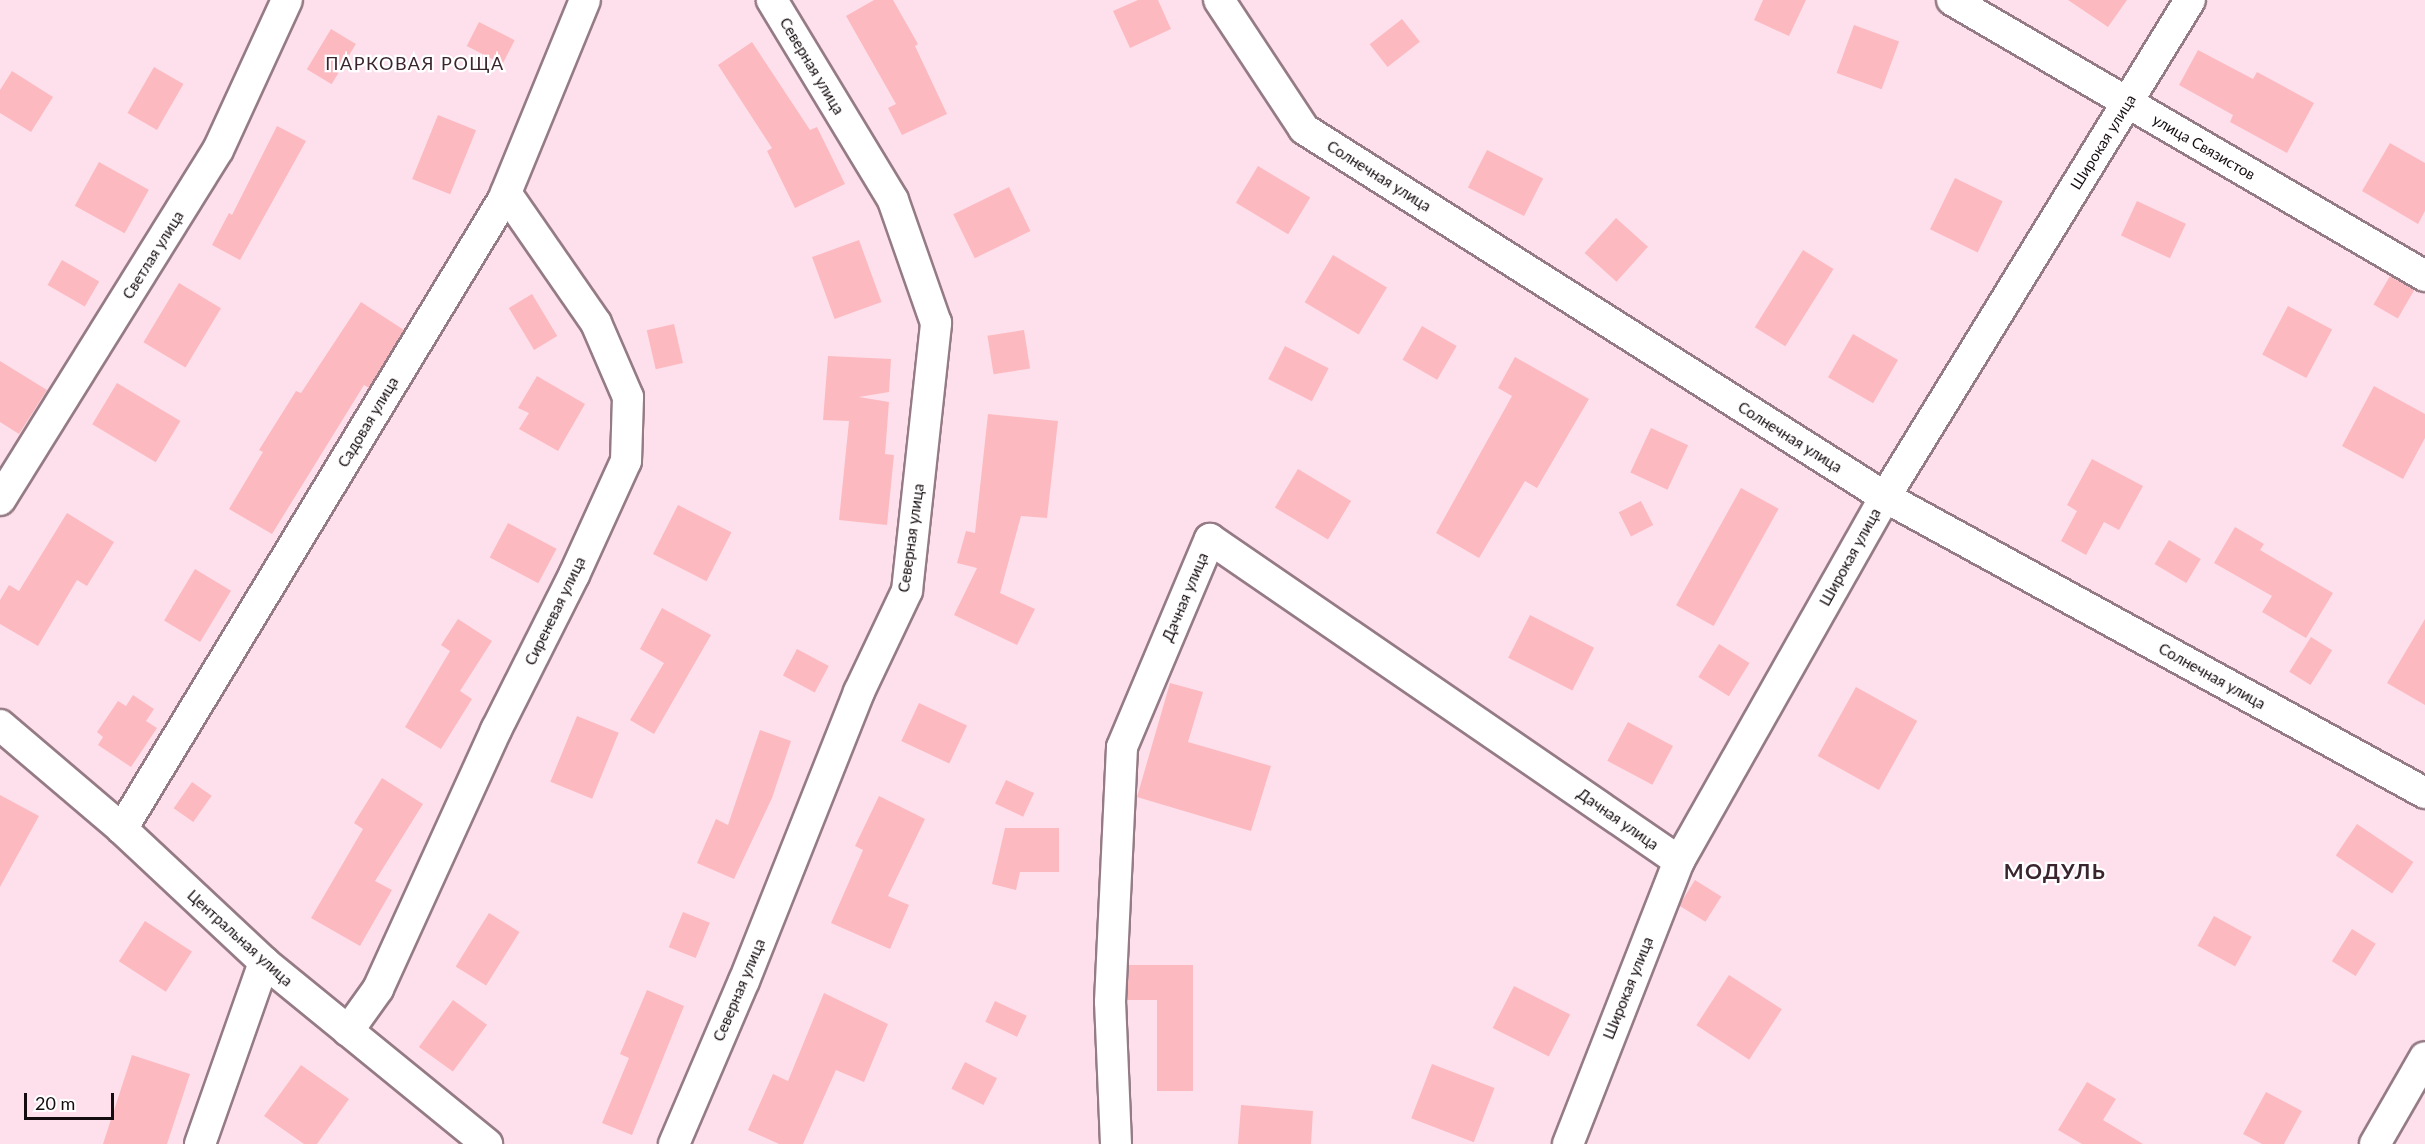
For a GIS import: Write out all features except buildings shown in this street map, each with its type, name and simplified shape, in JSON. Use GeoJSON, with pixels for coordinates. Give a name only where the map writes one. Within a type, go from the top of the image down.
{"type":"FeatureCollection","features":[{"type":"Feature","properties":{"kind":"street","name":"Светлая улица"},"geometry":{"type":"LineString","coordinates":[[0,500],[218,150],[287,0]]}},
{"type":"Feature","properties":{"kind":"street","name":"Садовая улица"},"geometry":{"type":"LineString","coordinates":[[122,829],[506,193],[585,0]]}},
{"type":"Feature","properties":{"kind":"street","name":"Северная улица"},"geometry":{"type":"LineString","coordinates":[[674,1144],[744,981],[859,693],[907,591],[936,323],[893,200],[772,0]]}},
{"type":"Feature","properties":{"kind":"street","name":"Солнечная улица"},"geometry":{"type":"LineString","coordinates":[[1219,0],[1304,129],[1884,497],[2425,794]]}},
{"type":"Feature","properties":{"kind":"street","name":"улица Связистов"},"geometry":{"type":"LineString","coordinates":[[1952,0],[2425,276]]}},
{"type":"Feature","properties":{"kind":"street","name":"Широкая улица"},"geometry":{"type":"LineString","coordinates":[[1568,1144],[1679,861],[1884,497],[2190,0]]}},
{"type":"Feature","properties":{"kind":"street","name":"Сиреневая улица"},"geometry":{"type":"LineString","coordinates":[[348,1031],[378,989],[496,730],[574,575],[626,461],[628,397],[600,334],[506,193]]}},
{"type":"Feature","properties":{"kind":"street","name":"Дачная улица"},"geometry":{"type":"LineString","coordinates":[[1116,1144],[1110,1002],[1122,747],[1210,539],[1679,861]]}},
{"type":"Feature","properties":{"kind":"street","name":"Центральная улица"},"geometry":{"type":"LineString","coordinates":[[0,725],[122,829],[264,963],[486,1144]]}},
{"type":"Feature","properties":{"kind":"street"},"geometry":{"type":"LineString","coordinates":[[201,1144],[264,963]]}},
{"type":"Feature","properties":{"kind":"street"},"geometry":{"type":"LineString","coordinates":[[2375,1144],[2425,1057]]}},
{"type":"Feature","properties":{"kind":"district","name":"ПАРКОВАЯ РОЩА"},"geometry":{"type":"Point","coordinates":[415,63]}},
{"type":"Feature","properties":{"kind":"district","name":"МОДУЛЬ"},"geometry":{"type":"Point","coordinates":[2055,871]}}]}
